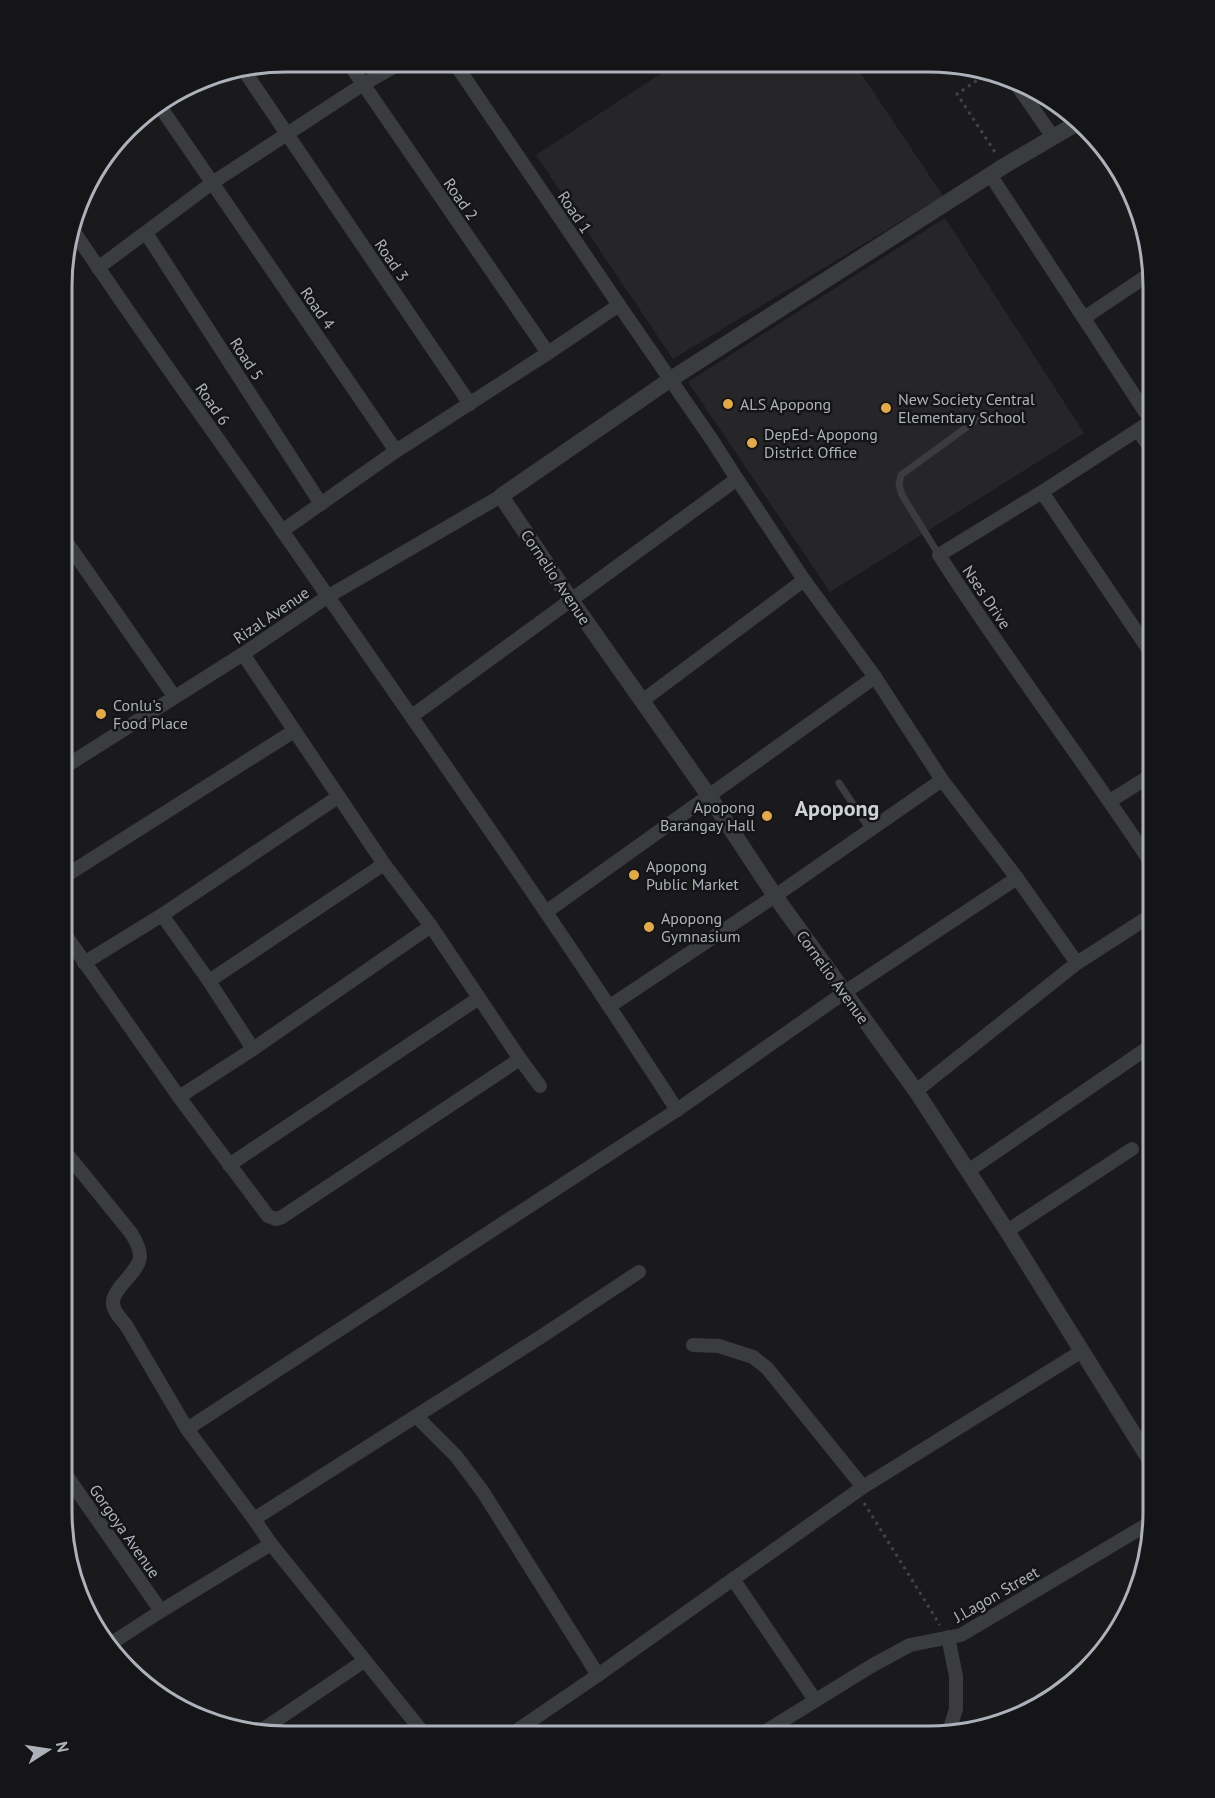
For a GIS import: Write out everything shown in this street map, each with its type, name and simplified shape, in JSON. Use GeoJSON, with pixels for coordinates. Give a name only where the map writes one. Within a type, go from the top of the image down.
{"type":"FeatureCollection","features":[{"type":"Feature","properties":{"kind":"street","name":"Road 2"},"geometry":{"type":"LineString","coordinates":[[354,72],[548,353]]}},
{"type":"Feature","properties":{"kind":"street"},"geometry":{"type":"LineString","coordinates":[[98,268],[212,183],[385,72]]}},
{"type":"Feature","properties":{"kind":"street","name":"Road 1"},"geometry":{"type":"LineString","coordinates":[[461,72],[671,379],[804,580],[875,677],[942,780],[1017,878],[1077,963]]}},
{"type":"Feature","properties":{"kind":"street","name":"Road 3"},"geometry":{"type":"LineString","coordinates":[[247,76],[470,404]]}},
{"type":"Feature","properties":{"kind":"street"},"geometry":{"type":"LineString","coordinates":[[1023,93],[1053,137]]}},
{"type":"Feature","properties":{"kind":"street","name":"Road 4"},"geometry":{"type":"LineString","coordinates":[[163,111],[396,452]]}},
{"type":"Feature","properties":{"kind":"street"},"geometry":{"type":"LineString","coordinates":[[501,496],[671,379],[1004,166],[1071,126]]}},
{"type":"Feature","properties":{"kind":"street"},"geometry":{"type":"LineString","coordinates":[[991,176],[1143,407]]}},
{"type":"Feature","properties":{"kind":"street","name":"Road 5"},"geometry":{"type":"LineString","coordinates":[[146,233],[321,504]]}},
{"type":"Feature","properties":{"kind":"street","name":"Road 6"},"geometry":{"type":"LineString","coordinates":[[78,237],[412,716],[610,1006],[677,1110]]}},
{"type":"Feature","properties":{"kind":"street"},"geometry":{"type":"LineString","coordinates":[[1084,318],[1143,278]]}},
{"type":"Feature","properties":{"kind":"street"},"geometry":{"type":"LineString","coordinates":[[282,531],[396,452],[619,305]]}},
{"type":"Feature","properties":{"kind":"street","name":"Nses Drive"},"geometry":{"type":"LineString","coordinates":[[1143,427],[939,555],[972,607],[1143,851]]}},
{"type":"Feature","properties":{"kind":"street"},"geometry":{"type":"LineString","coordinates":[[1138,430],[1143,437]]}},
{"type":"Feature","properties":{"kind":"street"},"geometry":{"type":"LineString","coordinates":[[412,716],[737,480]]}},
{"type":"Feature","properties":{"kind":"street"},"geometry":{"type":"LineString","coordinates":[[1042,492],[1143,641]]}},
{"type":"Feature","properties":{"kind":"street","name":"Rizal Avenue"},"geometry":{"type":"LineString","coordinates":[[72,760],[243,654],[327,597],[501,496]]}},
{"type":"Feature","properties":{"kind":"street","name":"Cornelio Avenue"},"geometry":{"type":"LineString","coordinates":[[501,496],[709,796],[775,896],[916,1090],[1143,1449]]}},
{"type":"Feature","properties":{"kind":"street"},"geometry":{"type":"LineString","coordinates":[[72,550],[174,696]]}},
{"type":"Feature","properties":{"kind":"street"},"geometry":{"type":"LineString","coordinates":[[642,701],[804,580]]}},
{"type":"Feature","properties":{"kind":"street"},"geometry":{"type":"LineString","coordinates":[[243,654],[384,864],[431,926],[540,1086]]}},
{"type":"Feature","properties":{"kind":"street"},"geometry":{"type":"LineString","coordinates":[[546,912],[875,677]]}},
{"type":"Feature","properties":{"kind":"street"},"geometry":{"type":"LineString","coordinates":[[72,872],[294,731]]}},
{"type":"Feature","properties":{"kind":"street"},"geometry":{"type":"LineString","coordinates":[[610,1006],[775,896],[942,780]]}},
{"type":"Feature","properties":{"kind":"street"},"geometry":{"type":"LineString","coordinates":[[1110,801],[1143,780]]}},
{"type":"Feature","properties":{"kind":"street"},"geometry":{"type":"LineString","coordinates":[[84,963],[162,915],[338,797]]}},
{"type":"Feature","properties":{"kind":"street"},"geometry":{"type":"LineString","coordinates":[[209,981],[384,864]]}},
{"type":"Feature","properties":{"kind":"street"},"geometry":{"type":"LineString","coordinates":[[187,1429],[677,1110],[845,992],[1017,878]]}},
{"type":"Feature","properties":{"kind":"street"},"geometry":{"type":"LineString","coordinates":[[162,915],[209,981],[253,1049]]}},
{"type":"Feature","properties":{"kind":"street"},"geometry":{"type":"LineString","coordinates":[[916,1090],[1077,963],[1143,920]]}},
{"type":"Feature","properties":{"kind":"street"},"geometry":{"type":"LineString","coordinates":[[179,1097],[253,1049],[431,926]]}},
{"type":"Feature","properties":{"kind":"street"},"geometry":{"type":"LineString","coordinates":[[72,945],[229,1165],[268,1216],[276,1219],[520,1059]]}},
{"type":"Feature","properties":{"kind":"street"},"geometry":{"type":"LineString","coordinates":[[229,1165],[479,998]]}},
{"type":"Feature","properties":{"kind":"street"},"geometry":{"type":"LineString","coordinates":[[968,1171],[1143,1051]]}},
{"type":"Feature","properties":{"kind":"street"},"geometry":{"type":"LineString","coordinates":[[1007,1231],[1132,1149]]}},
{"type":"Feature","properties":{"kind":"street"},"geometry":{"type":"LineString","coordinates":[[72,1160],[138,1244],[141,1252],[140,1259],[115,1293],[112,1304],[115,1311],[126,1325],[187,1429],[271,1545],[417,1726]]}},
{"type":"Feature","properties":{"kind":"street"},"geometry":{"type":"LineString","coordinates":[[254,1519],[639,1272]]}},
{"type":"Feature","properties":{"kind":"street"},"geometry":{"type":"LineString","coordinates":[[693,1345],[719,1346],[753,1357],[767,1368],[860,1489]]}},
{"type":"Feature","properties":{"kind":"street"},"geometry":{"type":"LineString","coordinates":[[523,1726],[860,1489],[1082,1351]]}},
{"type":"Feature","properties":{"kind":"street"},"geometry":{"type":"LineString","coordinates":[[416,1416],[456,1456],[471,1476],[598,1675]]}},
{"type":"Feature","properties":{"kind":"street","name":"Gorgoya Avenue"},"geometry":{"type":"LineString","coordinates":[[72,1483],[161,1611]]}},
{"type":"Feature","properties":{"kind":"street","name":"J.Lagon Street"},"geometry":{"type":"LineString","coordinates":[[774,1726],[910,1645],[961,1635],[1143,1527]]}},
{"type":"Feature","properties":{"kind":"street"},"geometry":{"type":"LineString","coordinates":[[115,1640],[271,1545]]}},
{"type":"Feature","properties":{"kind":"street"},"geometry":{"type":"LineString","coordinates":[[733,1579],[815,1700]]}},
{"type":"Feature","properties":{"kind":"street"},"geometry":{"type":"LineString","coordinates":[[948,1637],[956,1676],[956,1709],[951,1725]]}},
{"type":"Feature","properties":{"kind":"street"},"geometry":{"type":"LineString","coordinates":[[268,1725],[364,1661]]}},
{"type":"Feature","properties":{"kind":"lane"},"geometry":{"type":"LineString","coordinates":[[939,555],[902,495],[899,484],[901,475],[982,416]]}},
{"type":"Feature","properties":{"kind":"lane"},"geometry":{"type":"LineString","coordinates":[[839,783],[870,830]]}},
{"type":"Feature","properties":{"kind":"path"},"geometry":{"type":"LineString","coordinates":[[980,78],[957,94],[1004,166]]}},
{"type":"Feature","properties":{"kind":"path"},"geometry":{"type":"LineString","coordinates":[[860,1489],[948,1637]]}},
{"type":"Feature","properties":{"kind":"shaded area"},"geometry":{"type":"Polygon","coordinates":[[[663,72],[860,72],[943,196],[673,359],[536,155],[663,72]]]}},
{"type":"Feature","properties":{"kind":"shaded area","name":"New Society Central Elementary School"},"geometry":{"type":"Polygon","coordinates":[[[945,218],[1084,433],[830,592],[688,382],[945,218]]]}},
{"type":"Feature","properties":{"kind":"place","name":"ALS Apopong"},"geometry":{"type":"Point","coordinates":[728,404]}},
{"type":"Feature","properties":{"kind":"place","name":"New Society Central Elementary School"},"geometry":{"type":"Point","coordinates":[886,408]}},
{"type":"Feature","properties":{"kind":"place","name":"DepEd- Apopong District Office"},"geometry":{"type":"Point","coordinates":[752,443]}},
{"type":"Feature","properties":{"kind":"place","name":"Conlu's Food Place"},"geometry":{"type":"Point","coordinates":[101,714]}},
{"type":"Feature","properties":{"kind":"place","name":"Apopong Barangay Hall"},"geometry":{"type":"Point","coordinates":[767,816]}},
{"type":"Feature","properties":{"kind":"place","name":"Apopong Public Market"},"geometry":{"type":"Point","coordinates":[634,875]}},
{"type":"Feature","properties":{"kind":"place","name":"Apopong Gymnasium"},"geometry":{"type":"Point","coordinates":[649,927]}},
{"type":"Feature","properties":{"kind":"district","name":"Apopong"},"geometry":{"type":"Point","coordinates":[837,808]}}]}
